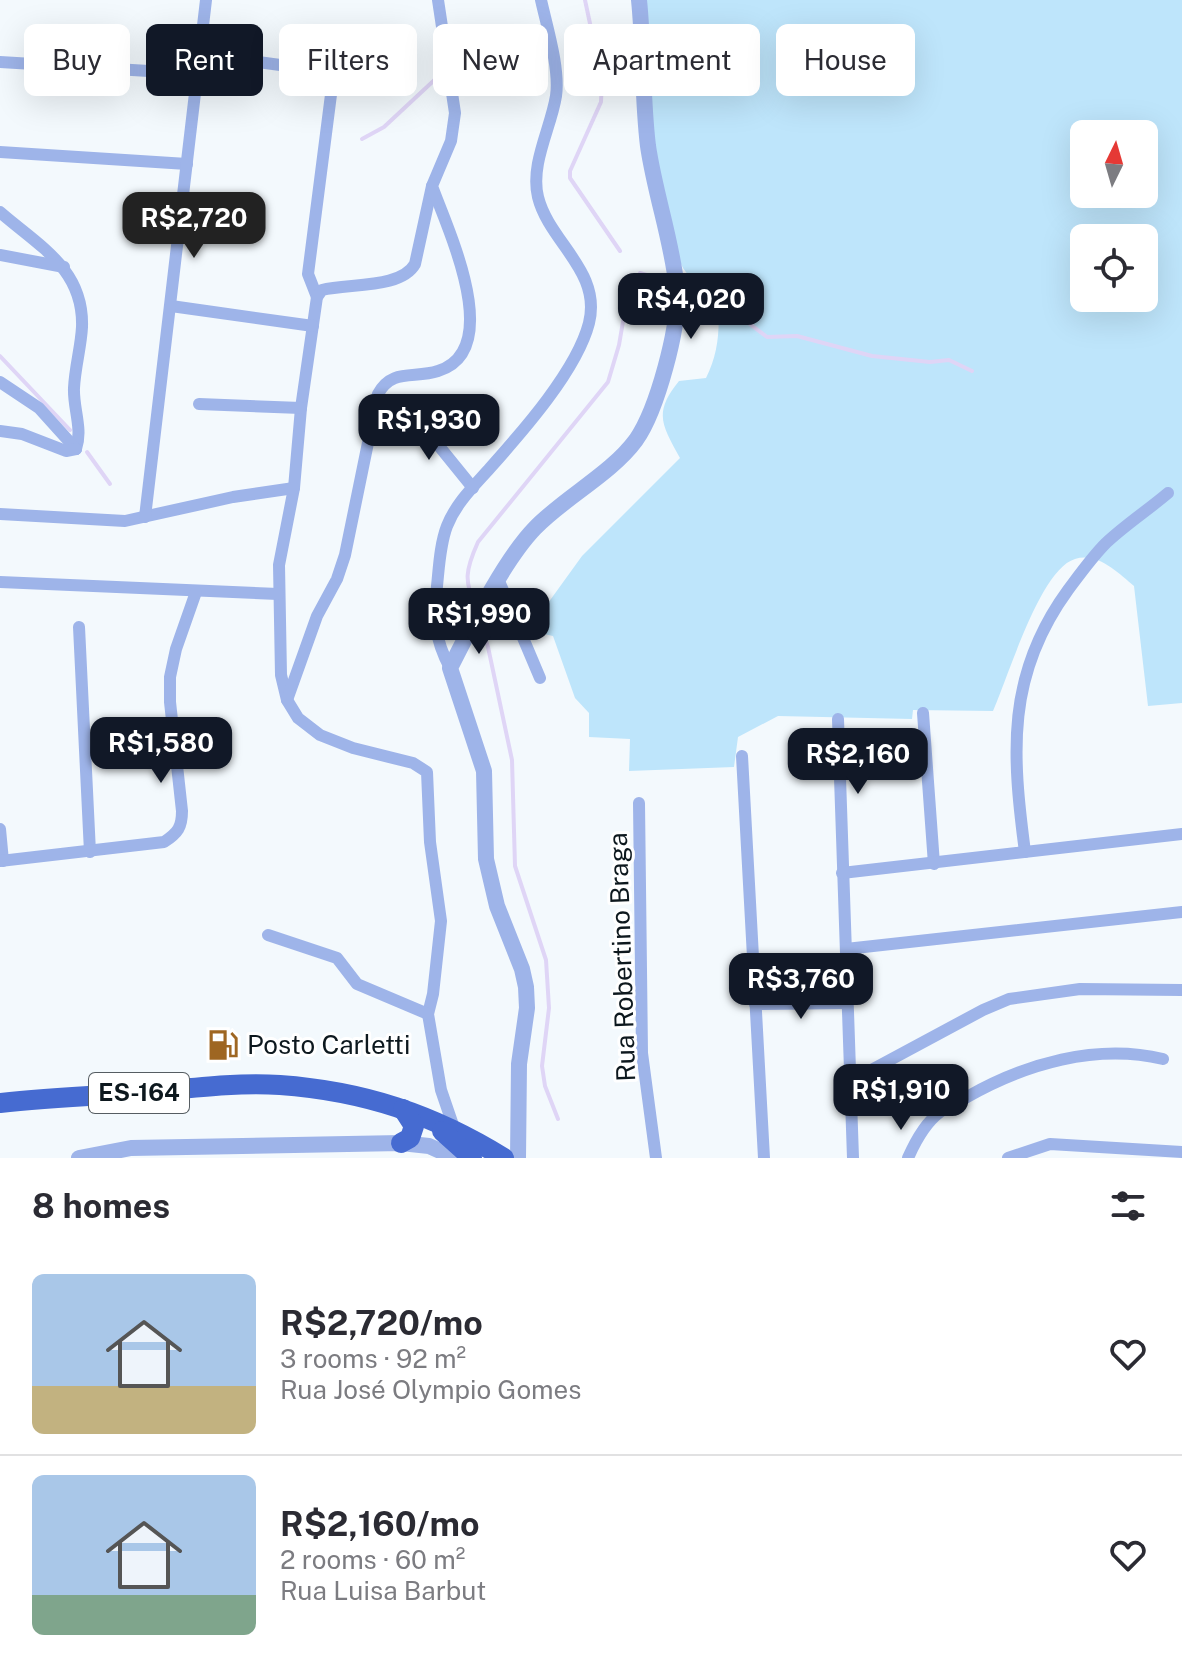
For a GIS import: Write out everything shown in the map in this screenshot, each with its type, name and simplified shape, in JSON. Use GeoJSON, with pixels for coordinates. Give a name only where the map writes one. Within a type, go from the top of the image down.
{"type":"FeatureCollection","features":[{"type":"Feature","properties":{"kind":"highway","name":"ES-164"},"geometry":{"type":"LineString","coordinates":[[0,1103],[210,1086],[278,1085],[369,1098],[454,1128],[504,1158]]}},
{"type":"Feature","properties":{"kind":"highway"},"geometry":{"type":"LineString","coordinates":[[401,1143],[410,1138],[414,1126],[403,1109]]}},
{"type":"Feature","properties":{"kind":"highway","name":"ES-164"},"geometry":{"type":"LineString","coordinates":[[427,1118],[467,1156]]}},
{"type":"Feature","properties":{"kind":"street"},"geometry":{"type":"LineString","coordinates":[[203,24],[206,0]]}},
{"type":"Feature","properties":{"kind":"street"},"geometry":{"type":"LineString","coordinates":[[438,0],[455,113],[451,141],[432,186],[415,264],[410,272],[394,280],[331,287],[322,290],[317,297],[301,408],[294,488],[279,565],[278,594],[281,675],[287,700],[298,718],[320,735],[353,748],[413,763],[427,772],[430,842],[441,921],[428,1014],[441,1090],[454,1128]]}},
{"type":"Feature","properties":{"kind":"street"},"geometry":{"type":"LineString","coordinates":[[518,1158],[519,1064],[527,1008],[526,987],[497,906],[486,859],[484,771],[450,668],[435,634],[440,559],[453,513],[557,384],[580,349],[590,320],[591,299],[585,277],[548,220],[536,187],[557,84],[541,0]]}},
{"type":"Feature","properties":{"kind":"street"},"geometry":{"type":"LineString","coordinates":[[450,668],[499,581],[533,529],[634,442],[649,419],[662,384],[677,292],[650,160],[643,106],[639,0]]}},
{"type":"Feature","properties":{"kind":"street"},"geometry":{"type":"LineString","coordinates":[[0,62],[146,71]]}},
{"type":"Feature","properties":{"kind":"street"},"geometry":{"type":"LineString","coordinates":[[263,63],[332,72],[308,274],[317,297]]}},
{"type":"Feature","properties":{"kind":"street"},"geometry":{"type":"LineString","coordinates":[[145,517],[195,96]]}},
{"type":"Feature","properties":{"kind":"street"},"geometry":{"type":"LineString","coordinates":[[0,152],[187,164]]}},
{"type":"Feature","properties":{"kind":"street"},"geometry":{"type":"LineString","coordinates":[[287,700],[317,616],[337,579],[345,555],[378,394],[385,382],[395,377],[440,371],[464,349],[468,335],[470,299],[432,186]]}},
{"type":"Feature","properties":{"kind":"street"},"geometry":{"type":"LineString","coordinates":[[0,212],[65,267],[81,302],[82,328],[73,395],[78,419],[79,445],[76,449],[66,451],[22,434],[0,431]]}},
{"type":"Feature","properties":{"kind":"street"},"geometry":{"type":"LineString","coordinates":[[0,255],[65,267]]}},
{"type":"Feature","properties":{"kind":"street"},"geometry":{"type":"LineString","coordinates":[[171,306],[313,326]]}},
{"type":"Feature","properties":{"kind":"street"},"geometry":{"type":"LineString","coordinates":[[0,382],[39,408],[76,449]]}},
{"type":"Feature","properties":{"kind":"street"},"geometry":{"type":"LineString","coordinates":[[199,404],[301,408]]}},
{"type":"Feature","properties":{"kind":"street"},"geometry":{"type":"LineString","coordinates":[[413,414],[473,488]]}},
{"type":"Feature","properties":{"kind":"street"},"geometry":{"type":"LineString","coordinates":[[0,514],[106,522],[294,488]]}},
{"type":"Feature","properties":{"kind":"street"},"geometry":{"type":"LineString","coordinates":[[1025,852],[1018,799],[1017,721],[1024,675],[1040,633],[1106,543],[1168,493]]}},
{"type":"Feature","properties":{"kind":"street"},"geometry":{"type":"LineString","coordinates":[[499,581],[540,678]]}},
{"type":"Feature","properties":{"kind":"street"},"geometry":{"type":"LineString","coordinates":[[0,582],[278,594]]}},
{"type":"Feature","properties":{"kind":"street"},"geometry":{"type":"LineString","coordinates":[[0,829],[2,861],[164,842],[176,834],[182,824],[170,677],[176,649],[196,592]]}},
{"type":"Feature","properties":{"kind":"street"},"geometry":{"type":"LineString","coordinates":[[79,627],[90,852]]}},
{"type":"Feature","properties":{"kind":"street"},"geometry":{"type":"LineString","coordinates":[[923,713],[934,864]]}},
{"type":"Feature","properties":{"kind":"street"},"geometry":{"type":"LineString","coordinates":[[838,719],[853,1158]]}},
{"type":"Feature","properties":{"kind":"street"},"geometry":{"type":"LineString","coordinates":[[742,756],[764,1158]]}},
{"type":"Feature","properties":{"kind":"street","name":"Rua Robertino Braga"},"geometry":{"type":"LineString","coordinates":[[639,803],[642,1053],[656,1158]]}},
{"type":"Feature","properties":{"kind":"street"},"geometry":{"type":"LineString","coordinates":[[842,873],[1182,834]]}},
{"type":"Feature","properties":{"kind":"street"},"geometry":{"type":"LineString","coordinates":[[846,949],[1182,912]]}},
{"type":"Feature","properties":{"kind":"street"},"geometry":{"type":"LineString","coordinates":[[268,935],[337,958],[357,984],[428,1014]]}},
{"type":"Feature","properties":{"kind":"street"},"geometry":{"type":"LineString","coordinates":[[849,1082],[1009,999],[1080,989],[1182,990]]}},
{"type":"Feature","properties":{"kind":"street"},"geometry":{"type":"LineString","coordinates":[[755,1004],[847,1003]]}},
{"type":"Feature","properties":{"kind":"street"},"geometry":{"type":"LineString","coordinates":[[908,1158],[914,1144],[940,1112],[999,1079],[1038,1065],[1104,1054],[1142,1054],[1163,1059]]}},
{"type":"Feature","properties":{"kind":"street"},"geometry":{"type":"LineString","coordinates":[[79,1158],[131,1148],[401,1143],[429,1146],[467,1156]]}},
{"type":"Feature","properties":{"kind":"street"},"geometry":{"type":"LineString","coordinates":[[1008,1158],[1050,1144],[1182,1152]]}},
{"type":"Feature","properties":{"kind":"shaded area"},"geometry":{"type":"Polygon","coordinates":[[[645,0],[1182,0],[1182,703],[1148,706],[1134,586],[1100,561],[1083,558],[1062,567],[1050,582],[1026,626],[993,711],[913,710],[912,719],[778,716],[738,737],[734,767],[629,771],[630,739],[589,737],[589,713],[575,698],[553,636],[539,633],[543,610],[582,556],[680,458],[665,428],[663,411],[666,402],[679,381],[706,378],[716,351],[718,303],[699,290],[683,268],[668,238],[648,96],[760,96],[760,24],[646,24],[645,0]]]}},
{"type":"Feature","properties":{"kind":"waterway"},"geometry":{"type":"LineString","coordinates":[[585,0],[602,80],[601,102],[570,171],[570,178],[620,251]]}},
{"type":"Feature","properties":{"kind":"waterway"},"geometry":{"type":"LineString","coordinates":[[362,139],[384,127],[433,81]]}},
{"type":"Feature","properties":{"kind":"waterway"},"geometry":{"type":"LineString","coordinates":[[640,273],[666,281]]}},
{"type":"Feature","properties":{"kind":"waterway"},"geometry":{"type":"LineString","coordinates":[[687,283],[710,285],[723,282],[731,285],[735,288],[738,315],[767,337],[797,336],[872,356],[930,362],[949,360],[972,371]]}},
{"type":"Feature","properties":{"kind":"waterway"},"geometry":{"type":"LineString","coordinates":[[476,610],[469,591],[468,576],[478,542],[608,382],[626,304]]}},
{"type":"Feature","properties":{"kind":"waterway"},"geometry":{"type":"LineString","coordinates":[[0,356],[70,430]]}},
{"type":"Feature","properties":{"kind":"waterway"},"geometry":{"type":"LineString","coordinates":[[87,452],[110,484]]}},
{"type":"Feature","properties":{"kind":"waterway"},"geometry":{"type":"LineString","coordinates":[[480,622],[512,760],[515,866],[546,960],[549,1008],[542,1066],[545,1086],[558,1119]]}},
{"type":"Feature","properties":{"kind":"place","name":"Posto Carletti"},"geometry":{"type":"Point","coordinates":[223,1045]}}]}
